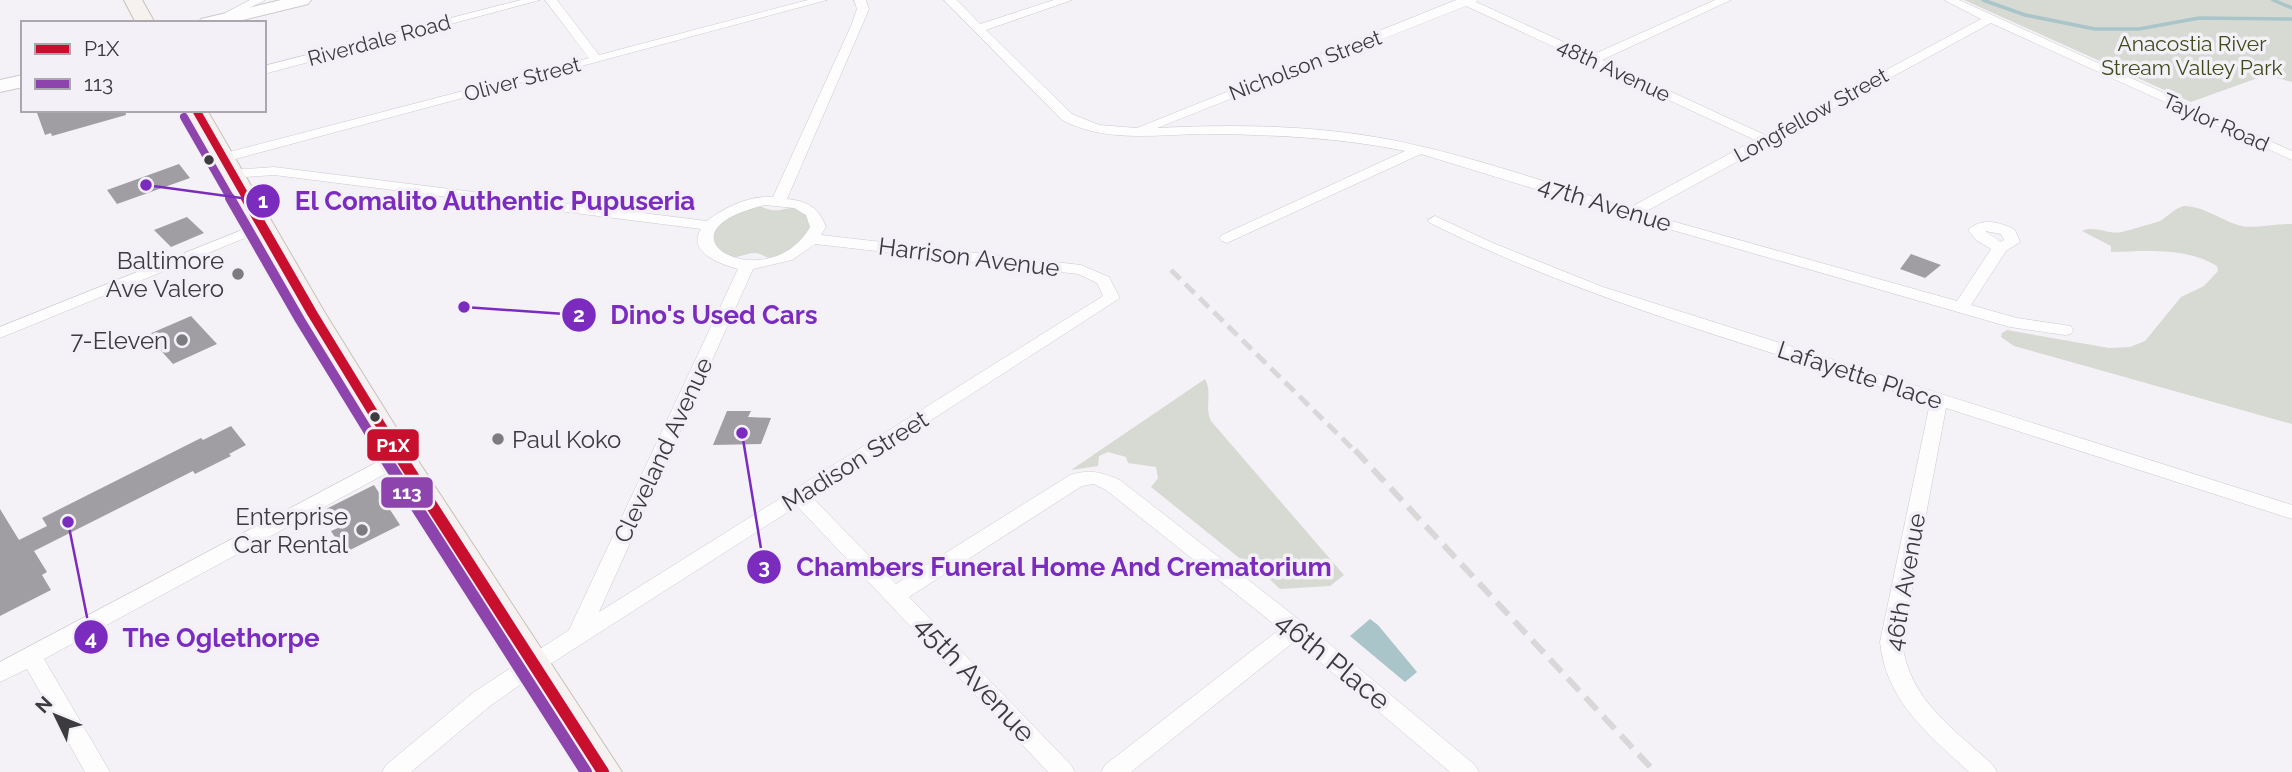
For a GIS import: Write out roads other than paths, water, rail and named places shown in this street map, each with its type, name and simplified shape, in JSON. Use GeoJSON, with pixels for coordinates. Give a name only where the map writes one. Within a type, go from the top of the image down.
{"type":"FeatureCollection","features":[{"type":"Feature","properties":{"kind":"main road"},"geometry":{"type":"LineString","coordinates":[[133,0],[145,21]]}},
{"type":"Feature","properties":{"kind":"main road"},"geometry":{"type":"LineString","coordinates":[[197,112],[309,309],[400,457],[603,772]]}},
{"type":"Feature","properties":{"kind":"street"},"geometry":{"type":"LineString","coordinates":[[212,21],[259,0]]}},
{"type":"Feature","properties":{"kind":"street"},"geometry":{"type":"LineString","coordinates":[[212,21],[302,0]]}},
{"type":"Feature","properties":{"kind":"street","name":"Riverdale Road"},"geometry":{"type":"LineString","coordinates":[[266,69],[534,0]]}},
{"type":"Feature","properties":{"kind":"street"},"geometry":{"type":"LineString","coordinates":[[551,0],[596,59]]}},
{"type":"Feature","properties":{"kind":"street","name":"Oliver Street"},"geometry":{"type":"LineString","coordinates":[[228,166],[596,59],[821,0]]}},
{"type":"Feature","properties":{"kind":"street"},"geometry":{"type":"LineString","coordinates":[[779,201],[857,26],[863,9],[860,0]]}},
{"type":"Feature","properties":{"kind":"street","name":"47th Avenue"},"geometry":{"type":"LineString","coordinates":[[950,0],[1074,122],[1104,129],[1323,135],[1419,150],[2016,323],[2064,330]]}},
{"type":"Feature","properties":{"kind":"street"},"geometry":{"type":"LineString","coordinates":[[979,28],[1066,0]]}},
{"type":"Feature","properties":{"kind":"street"},"geometry":{"type":"LineString","coordinates":[[1591,60],[1725,0]]}},
{"type":"Feature","properties":{"kind":"street","name":"Taylor Road"},"geometry":{"type":"LineString","coordinates":[[1950,0],[2292,156]]}},
{"type":"Feature","properties":{"kind":"street","name":"48th Avenue"},"geometry":{"type":"LineString","coordinates":[[1467,1],[1766,140]]}},
{"type":"Feature","properties":{"kind":"street","name":"Nicholson Street"},"geometry":{"type":"LineString","coordinates":[[1137,130],[1467,1]]}},
{"type":"Feature","properties":{"kind":"street","name":"Longfellow Street"},"geometry":{"type":"LineString","coordinates":[[1631,213],[1991,18]]}},
{"type":"Feature","properties":{"kind":"street"},"geometry":{"type":"LineString","coordinates":[[0,86],[21,81]]}},
{"type":"Feature","properties":{"kind":"street"},"geometry":{"type":"LineString","coordinates":[[1227,238],[1419,150]]}},
{"type":"Feature","properties":{"kind":"street"},"geometry":{"type":"LineString","coordinates":[[228,166],[711,226]]}},
{"type":"Feature","properties":{"kind":"street"},"geometry":{"type":"LineString","coordinates":[[779,201],[797,204],[813,213],[818,227],[812,239],[786,257],[748,264],[722,259],[710,251],[706,242],[711,226],[735,209],[757,202],[779,201]]}},
{"type":"Feature","properties":{"kind":"street","name":"Lafayette Place"},"geometry":{"type":"LineString","coordinates":[[1435,220],[1510,255],[1597,290],[2292,512]]}},
{"type":"Feature","properties":{"kind":"street"},"geometry":{"type":"LineString","coordinates":[[0,333],[262,226]]}},
{"type":"Feature","properties":{"kind":"street","name":"Harrison Avenue"},"geometry":{"type":"LineString","coordinates":[[812,239],[1081,270],[1103,280],[1112,298]]}},
{"type":"Feature","properties":{"kind":"street"},"geometry":{"type":"LineString","coordinates":[[1961,307],[2000,248]]}},
{"type":"Feature","properties":{"kind":"street","name":"Cleveland Avenue"},"geometry":{"type":"LineString","coordinates":[[577,636],[748,264]]}},
{"type":"Feature","properties":{"kind":"street","name":"Madison Street"},"geometry":{"type":"LineString","coordinates":[[394,772],[482,699],[533,664],[1112,298]]}},
{"type":"Feature","properties":{"kind":"street","name":"46th Avenue"},"geometry":{"type":"LineString","coordinates":[[1939,400],[1891,642],[1891,657],[1896,677],[1908,696],[1985,772]]}},
{"type":"Feature","properties":{"kind":"street"},"geometry":{"type":"LineString","coordinates":[[0,673],[400,457]]}},
{"type":"Feature","properties":{"kind":"street","name":"46th Place"},"geometry":{"type":"LineString","coordinates":[[896,595],[1077,480],[1096,477],[1112,485],[1295,628],[1467,772]]}},
{"type":"Feature","properties":{"kind":"street","name":"45th Avenue"},"geometry":{"type":"LineString","coordinates":[[799,496],[1063,772]]}},
{"type":"Feature","properties":{"kind":"street"},"geometry":{"type":"LineString","coordinates":[[1114,772],[1295,628]]}},
{"type":"Feature","properties":{"kind":"street"},"geometry":{"type":"LineString","coordinates":[[32,656],[98,772]]}},
{"type":"Feature","properties":{"kind":"water"},"geometry":{"type":"Polygon","coordinates":[[[1370,619],[1417,672],[1405,682],[1350,636],[1370,619]]]}},
{"type":"Feature","properties":{"kind":"waterway"},"geometry":{"type":"LineString","coordinates":[[1983,0],[2025,15],[2095,29],[2139,29],[2199,18],[2292,19]]}},
{"type":"Feature","properties":{"kind":"waterway"},"geometry":{"type":"LineString","coordinates":[[2273,0],[2292,8]]}},
{"type":"Feature","properties":{"kind":"railway"},"geometry":{"type":"LineString","coordinates":[[1171,270],[1356,452]]}},
{"type":"Feature","properties":{"kind":"railway"},"geometry":{"type":"LineString","coordinates":[[1355,450],[1655,772]]}},
{"type":"Feature","properties":{"kind":"place","name":"El Comalito Authentic Pupuseria"},"geometry":{"type":"Point","coordinates":[146,185]}},
{"type":"Feature","properties":{"kind":"place","name":"Baltimore Ave Valero"},"geometry":{"type":"Point","coordinates":[238,274]}},
{"type":"Feature","properties":{"kind":"place","name":"Dino's Used Cars"},"geometry":{"type":"Point","coordinates":[464,307]}},
{"type":"Feature","properties":{"kind":"place","name":"7-Eleven"},"geometry":{"type":"Point","coordinates":[182,340]}},
{"type":"Feature","properties":{"kind":"place","name":"Chambers Funeral Home And Crematorium"},"geometry":{"type":"Point","coordinates":[742,433]}},
{"type":"Feature","properties":{"kind":"place","name":"Paul Koko"},"geometry":{"type":"Point","coordinates":[498,439]}},
{"type":"Feature","properties":{"kind":"place","name":"The Oglethorpe"},"geometry":{"type":"Point","coordinates":[68,522]}},
{"type":"Feature","properties":{"kind":"place","name":"Enterprise Car Rental"},"geometry":{"type":"Point","coordinates":[362,530]}},
{"type":"Feature","properties":{"kind":"park label","name":"Anacostia River Stream Valley Park"},"geometry":{"type":"Point","coordinates":[2192,55]}}]}
